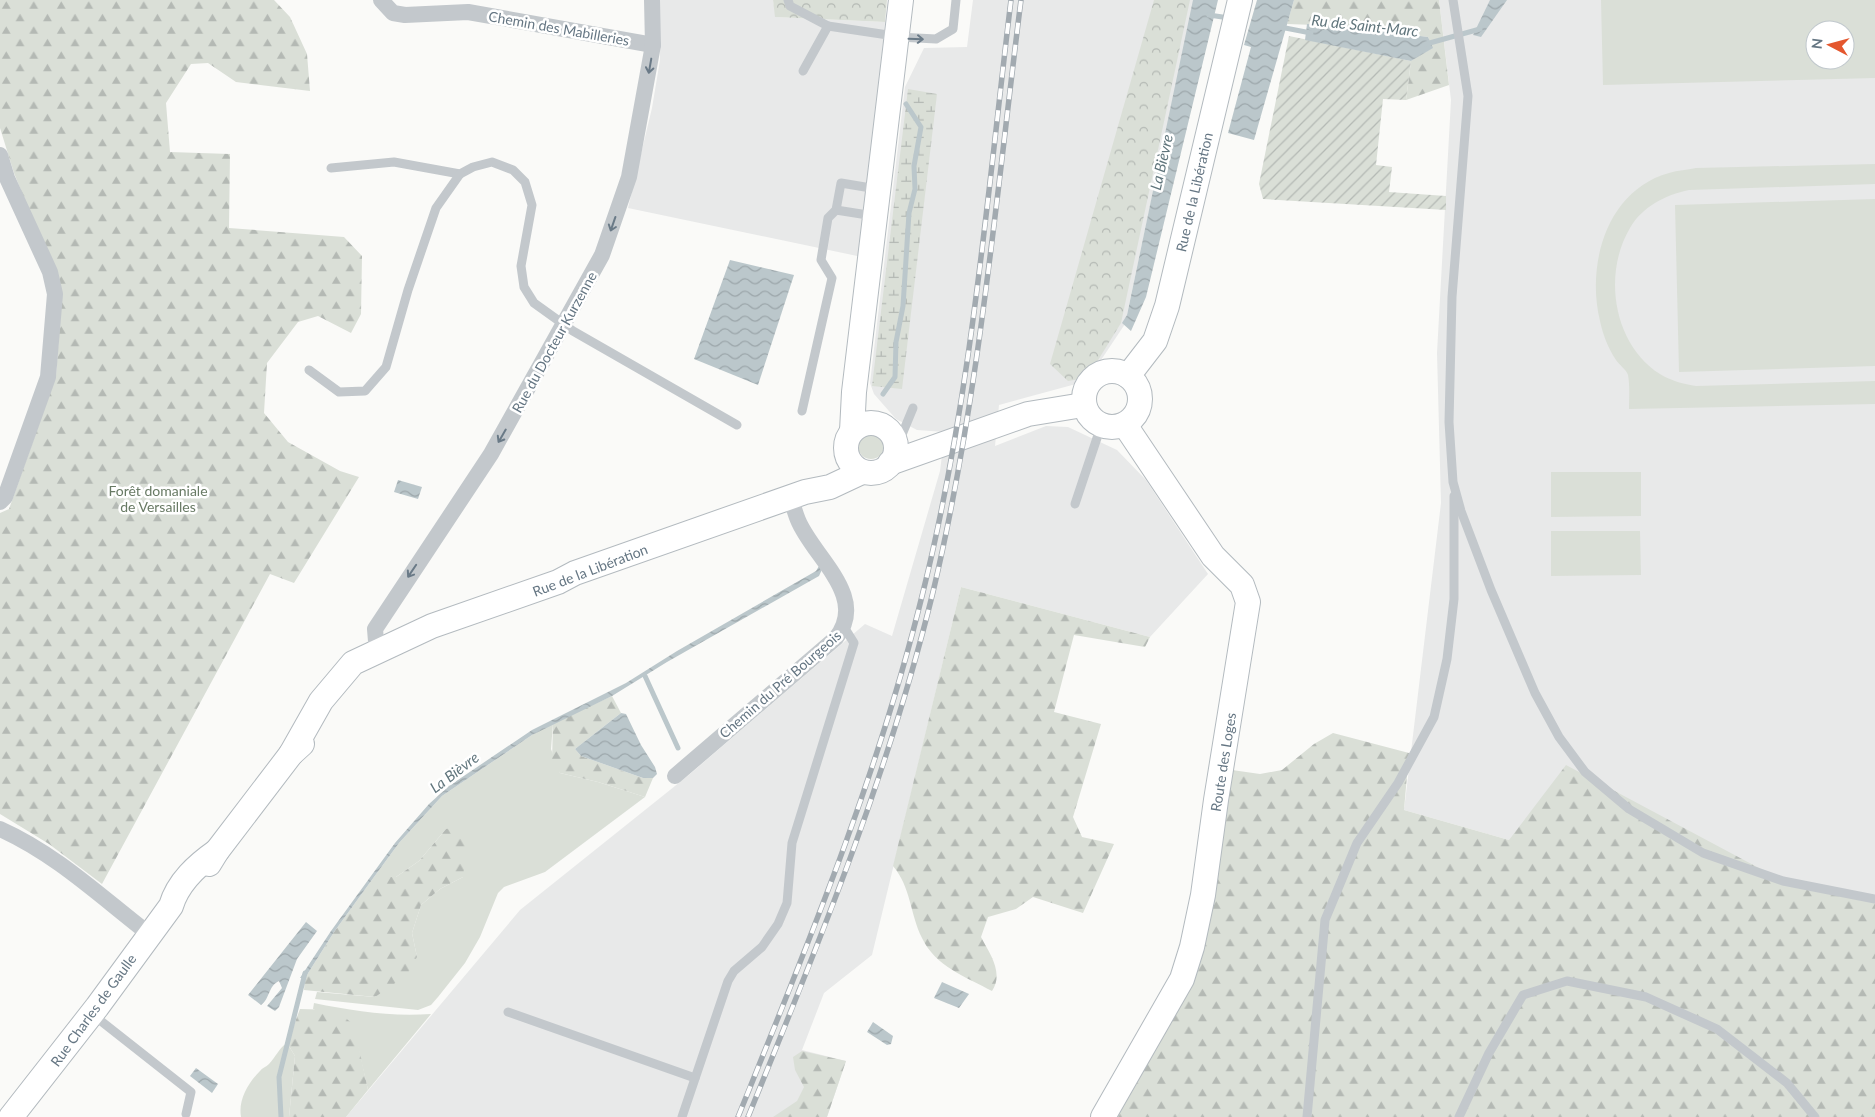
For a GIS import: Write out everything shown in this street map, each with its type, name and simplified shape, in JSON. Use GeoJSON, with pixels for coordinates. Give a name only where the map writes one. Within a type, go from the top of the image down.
{"type":"FeatureCollection","features":[{"type":"Feature","properties":{"kind":"main road"},"geometry":{"type":"LineString","coordinates":[[902,0],[892,36],[885,142],[874,189],[871,262],[849,442],[850,462],[862,472],[876,473],[890,463],[1028,414],[1084,405]]}},
{"type":"Feature","properties":{"kind":"main road","name":"Rue de la Libération"},"geometry":{"type":"LineString","coordinates":[[1128,376],[1155,341],[1165,313],[1237,13]]}},
{"type":"Feature","properties":{"kind":"main road"},"geometry":{"type":"LineString","coordinates":[[1107,371],[1114,371],[1128,376],[1138,389],[1140,397],[1137,413],[1125,424],[1109,428],[1101,426],[1090,418],[1084,405],[1085,390],[1093,378],[1107,371]]}},
{"type":"Feature","properties":{"kind":"main road"},"geometry":{"type":"LineString","coordinates":[[857,373],[869,406],[891,432],[896,449],[890,463]]}},
{"type":"Feature","properties":{"kind":"main road"},"geometry":{"type":"LineString","coordinates":[[849,442],[864,424],[891,432],[954,441]]}},
{"type":"Feature","properties":{"kind":"main road","name":"Route des Loges"},"geometry":{"type":"LineString","coordinates":[[1103,1117],[1182,979],[1192,948],[1203,895],[1216,800],[1248,602],[1242,585],[1213,556],[1125,424]]}},
{"type":"Feature","properties":{"kind":"main road","name":"Rue de la Libération"},"geometry":{"type":"LineString","coordinates":[[798,495],[849,442]]}},
{"type":"Feature","properties":{"kind":"main road","name":"Rue de la Libération"},"geometry":{"type":"LineString","coordinates":[[377,653],[432,626],[558,582],[575,573],[798,495],[830,487],[862,472]]}},
{"type":"Feature","properties":{"kind":"main road","name":"Rue Charles de Gaulle"},"geometry":{"type":"LineString","coordinates":[[14,1116],[171,906],[174,893],[196,866],[217,851],[291,754],[321,701],[353,663],[377,653]]}},
{"type":"Feature","properties":{"kind":"street","name":"Chemin des Mabilleries"},"geometry":{"type":"LineString","coordinates":[[381,0],[393,13],[405,15],[468,12],[653,45]]}},
{"type":"Feature","properties":{"kind":"street","name":"Rue du Docteur Kurzenne"},"geometry":{"type":"LineString","coordinates":[[377,653],[375,629],[491,454],[602,256],[629,177],[653,45],[652,0]]}},
{"type":"Feature","properties":{"kind":"street"},"geometry":{"type":"LineString","coordinates":[[0,155],[7,178],[50,272],[55,294],[48,377],[5,497],[0,502]]}},
{"type":"Feature","properties":{"kind":"street","name":"Chemin du Pré Bourgeois"},"geometry":{"type":"LineString","coordinates":[[675,776],[836,638],[844,627],[846,613],[842,589],[798,521],[798,495]]}},
{"type":"Feature","properties":{"kind":"street"},"geometry":{"type":"LineString","coordinates":[[0,829],[29,843],[58,862],[149,934]]}},
{"type":"Feature","properties":{"kind":"lane"},"geometry":{"type":"LineString","coordinates":[[788,0],[790,6],[828,26],[892,36],[936,39],[953,29],[956,0]]}},
{"type":"Feature","properties":{"kind":"lane"},"geometry":{"type":"LineString","coordinates":[[1307,1117],[1325,920],[1357,843],[1398,783],[1434,717],[1447,659],[1454,600],[1455,536],[1449,422],[1452,297],[1468,96],[1453,0]]}},
{"type":"Feature","properties":{"kind":"lane"},"geometry":{"type":"LineString","coordinates":[[803,72],[828,26]]}},
{"type":"Feature","properties":{"kind":"lane"},"geometry":{"type":"LineString","coordinates":[[331,168],[394,162],[460,174]]}},
{"type":"Feature","properties":{"kind":"lane"},"geometry":{"type":"LineString","coordinates":[[308,370],[339,392],[365,391],[386,367],[408,290],[436,208],[460,174],[473,167],[492,162],[513,170],[525,182],[532,205],[521,266],[524,287],[534,303],[565,325],[737,426]]}},
{"type":"Feature","properties":{"kind":"lane"},"geometry":{"type":"LineString","coordinates":[[802,410],[832,278],[821,260],[823,238],[828,218],[836,210],[841,183],[874,189]]}},
{"type":"Feature","properties":{"kind":"lane"},"geometry":{"type":"LineString","coordinates":[[836,210],[872,216]]}},
{"type":"Feature","properties":{"kind":"lane"},"geometry":{"type":"LineString","coordinates":[[891,432],[913,408]]}},
{"type":"Feature","properties":{"kind":"lane"},"geometry":{"type":"LineString","coordinates":[[1076,504],[1101,426]]}},
{"type":"Feature","properties":{"kind":"lane"},"geometry":{"type":"LineString","coordinates":[[1453,482],[1491,590],[1535,693],[1559,737],[1585,772],[1629,809],[1703,853],[1783,881],[1875,899]]}},
{"type":"Feature","properties":{"kind":"lane"},"geometry":{"type":"LineString","coordinates":[[682,1117],[728,981],[734,971],[762,947],[778,924],[787,903],[792,844],[854,643],[850,633],[844,627]]}},
{"type":"Feature","properties":{"kind":"lane"},"geometry":{"type":"LineString","coordinates":[[1459,1117],[1489,1053],[1523,995],[1567,981],[1646,997],[1717,1029],[1787,1083],[1815,1117]]}},
{"type":"Feature","properties":{"kind":"lane"},"geometry":{"type":"LineString","coordinates":[[508,1012],[695,1078]]}},
{"type":"Feature","properties":{"kind":"lane"},"geometry":{"type":"LineString","coordinates":[[92,1014],[191,1092],[186,1114]]}},
{"type":"Feature","properties":{"kind":"shaded area"},"geometry":{"type":"Polygon","coordinates":[[[660,0],[773,0],[776,17],[885,22],[862,257],[628,208],[652,108],[660,60],[660,0]]]}},
{"type":"Feature","properties":{"kind":"shaded area"},"geometry":{"type":"Polygon","coordinates":[[[973,0],[1194,0],[1125,324],[1087,381],[999,405],[995,446],[1046,426],[1068,427],[1117,450],[1146,480],[1208,574],[1150,637],[961,587],[872,955],[824,993],[802,1050],[846,1061],[827,1117],[346,1117],[520,910],[690,774],[865,624],[892,636],[940,471],[945,432],[917,430],[896,419],[874,394],[870,383],[905,87],[924,48],[967,47],[973,0]]]}},
{"type":"Feature","properties":{"kind":"shaded area"},"geometry":{"type":"Polygon","coordinates":[[[1439,0],[1875,0],[1875,896],[1509,840],[1404,810],[1441,503],[1437,353],[1451,100],[1439,0]]]}},
{"type":"Feature","properties":{"kind":"green space","name":"Forêt domaniale de Versailles"},"geometry":{"type":"Polygon","coordinates":[[[0,0],[274,0],[290,17],[307,54],[310,91],[236,82],[208,63],[191,64],[166,103],[170,152],[230,154],[229,228],[344,237],[362,256],[361,314],[351,333],[318,316],[298,322],[267,363],[264,413],[288,442],[340,471],[359,477],[294,583],[270,574],[102,884],[49,844],[0,814],[0,513],[9,509],[56,376],[62,292],[14,173],[0,128],[0,0]]]}},
{"type":"Feature","properties":{"kind":"green space"},"geometry":{"type":"Polygon","coordinates":[[[773,0],[887,0],[885,22],[775,17],[773,0]]]}},
{"type":"Feature","properties":{"kind":"green space"},"geometry":{"type":"Polygon","coordinates":[[[1154,0],[1190,0],[1121,323],[1087,378],[1068,381],[1050,364],[1154,0]]]}},
{"type":"Feature","properties":{"kind":"green space"},"geometry":{"type":"Polygon","coordinates":[[[1294,0],[1439,0],[1449,85],[1406,100],[1411,61],[1432,48],[1428,37],[1343,26],[1287,24],[1294,0]]]}},
{"type":"Feature","properties":{"kind":"green space"},"geometry":{"type":"Polygon","coordinates":[[[1601,0],[1875,0],[1875,78],[1603,85],[1601,0]]]}},
{"type":"Feature","properties":{"kind":"green space"},"geometry":{"type":"Polygon","coordinates":[[[1289,36],[1411,61],[1406,100],[1383,99],[1376,165],[1392,167],[1389,192],[1446,196],[1446,210],[1263,199],[1259,184],[1289,36]]]}},
{"type":"Feature","properties":{"kind":"green space"},"geometry":{"type":"Polygon","coordinates":[[[908,89],[937,94],[902,389],[872,386],[908,89]]]}},
{"type":"Feature","properties":{"kind":"green space"},"geometry":{"type":"Polygon","coordinates":[[[1875,164],[1875,184],[1689,190],[1671,195],[1648,208],[1630,228],[1621,247],[1616,267],[1615,287],[1617,308],[1632,346],[1644,361],[1669,379],[1696,386],[1875,381],[1875,404],[1629,409],[1628,375],[1613,355],[1603,331],[1596,299],[1596,276],[1599,254],[1606,232],[1616,212],[1630,195],[1648,182],[1669,173],[1696,168],[1875,164]]]}},
{"type":"Feature","properties":{"kind":"green space"},"geometry":{"type":"Polygon","coordinates":[[[1875,199],[1875,366],[1679,372],[1675,205],[1875,199]]]}},
{"type":"Feature","properties":{"kind":"green space"},"geometry":{"type":"Polygon","coordinates":[[[871,433],[880,437],[884,446],[880,455],[871,459],[862,455],[858,446],[862,437],[871,433]]]}},
{"type":"Feature","properties":{"kind":"green space"},"geometry":{"type":"Polygon","coordinates":[[[1551,472],[1641,472],[1641,516],[1551,517],[1551,472]]]}},
{"type":"Feature","properties":{"kind":"green space"},"geometry":{"type":"Polygon","coordinates":[[[1551,531],[1640,531],[1641,575],[1551,576],[1551,531]]]}},
{"type":"Feature","properties":{"kind":"green space"},"geometry":{"type":"Polygon","coordinates":[[[961,587],[1150,637],[1145,647],[1074,635],[1054,712],[1101,724],[1073,817],[1082,837],[1114,844],[1083,913],[1033,897],[1016,909],[988,917],[981,937],[992,957],[996,970],[997,977],[992,991],[952,970],[928,948],[918,929],[907,892],[893,866],[961,587]]]}},
{"type":"Feature","properties":{"kind":"green space"},"geometry":{"type":"Polygon","coordinates":[[[612,696],[621,713],[575,749],[581,756],[643,778],[653,778],[645,797],[598,782],[560,773],[552,761],[553,723],[612,696]]]}},
{"type":"Feature","properties":{"kind":"green space"},"geometry":{"type":"Polygon","coordinates":[[[553,723],[551,749],[560,773],[598,782],[645,797],[545,872],[504,887],[498,893],[480,937],[465,963],[431,1005],[418,1010],[315,999],[317,992],[375,997],[417,957],[412,933],[421,905],[440,889],[463,877],[446,829],[419,861],[396,877],[374,877],[399,843],[442,796],[532,735],[553,723]]]}},
{"type":"Feature","properties":{"kind":"green space"},"geometry":{"type":"Polygon","coordinates":[[[1333,733],[1409,753],[1404,810],[1509,840],[1566,765],[1772,875],[1875,896],[1875,1117],[1112,1117],[1167,1022],[1225,769],[1260,774],[1282,770],[1314,744],[1333,733]]]}},
{"type":"Feature","properties":{"kind":"green space"},"geometry":{"type":"Polygon","coordinates":[[[464,826],[469,833],[463,877],[440,889],[421,905],[412,933],[417,957],[407,975],[375,997],[304,990],[305,978],[334,932],[374,877],[396,877],[419,861],[446,829],[464,826]]]}},
{"type":"Feature","properties":{"kind":"green space"},"geometry":{"type":"Polygon","coordinates":[[[314,1003],[372,1013],[401,1015],[431,1014],[368,1090],[353,1025],[313,1009],[314,1003]]]}},
{"type":"Feature","properties":{"kind":"green space"},"geometry":{"type":"Polygon","coordinates":[[[300,1009],[336,1010],[354,1025],[368,1090],[346,1117],[289,1117],[295,1056],[287,1043],[300,1009]]]}},
{"type":"Feature","properties":{"kind":"green space"},"geometry":{"type":"Polygon","coordinates":[[[287,1043],[295,1056],[289,1117],[241,1117],[241,1104],[248,1086],[287,1043]]]}},
{"type":"Feature","properties":{"kind":"green space"},"geometry":{"type":"Polygon","coordinates":[[[802,1051],[846,1061],[827,1117],[773,1117],[797,1101],[804,1087],[795,1070],[793,1057],[802,1051]]]}},
{"type":"Feature","properties":{"kind":"water"},"geometry":{"type":"Polygon","coordinates":[[[1193,0],[1218,0],[1146,297],[1131,331],[1122,323],[1127,315],[1193,0]]]}},
{"type":"Feature","properties":{"kind":"water"},"geometry":{"type":"Polygon","coordinates":[[[1257,0],[1294,0],[1254,140],[1228,133],[1251,47],[1244,45],[1257,0]]]}},
{"type":"Feature","properties":{"kind":"water"},"geometry":{"type":"Polygon","coordinates":[[[1490,0],[1507,0],[1481,37],[1473,35],[1490,0]]]}},
{"type":"Feature","properties":{"kind":"water"},"geometry":{"type":"Polygon","coordinates":[[[1307,24],[1343,26],[1428,37],[1433,48],[1411,61],[1305,40],[1307,24]]]}},
{"type":"Feature","properties":{"kind":"water"},"geometry":{"type":"Polygon","coordinates":[[[730,260],[794,275],[758,385],[694,359],[730,260]]]}},
{"type":"Feature","properties":{"kind":"water"},"geometry":{"type":"Polygon","coordinates":[[[398,480],[422,487],[418,499],[394,492],[398,480]]]}},
{"type":"Feature","properties":{"kind":"water"},"geometry":{"type":"Polygon","coordinates":[[[822,561],[824,565],[819,576],[667,662],[612,696],[532,735],[442,796],[399,843],[334,932],[305,978],[300,978],[331,931],[395,843],[429,804],[449,786],[532,730],[626,683],[677,651],[816,571],[822,561]]]}},
{"type":"Feature","properties":{"kind":"water"},"geometry":{"type":"Polygon","coordinates":[[[621,713],[626,714],[641,745],[655,767],[657,774],[653,778],[643,778],[581,756],[575,749],[621,713]]]}},
{"type":"Feature","properties":{"kind":"water"},"geometry":{"type":"Polygon","coordinates":[[[306,922],[317,931],[297,959],[279,1007],[275,1011],[267,1006],[282,988],[279,981],[275,983],[261,1005],[248,995],[306,922]]]}},
{"type":"Feature","properties":{"kind":"water"},"geometry":{"type":"Polygon","coordinates":[[[942,982],[969,994],[959,1008],[934,998],[942,982]]]}},
{"type":"Feature","properties":{"kind":"water"},"geometry":{"type":"Polygon","coordinates":[[[873,1022],[893,1036],[891,1044],[887,1045],[867,1032],[873,1022]]]}},
{"type":"Feature","properties":{"kind":"water"},"geometry":{"type":"Polygon","coordinates":[[[196,1068],[218,1084],[212,1093],[190,1076],[196,1068]]]}},
{"type":"Feature","properties":{"kind":"waterway","name":"Ru de Saint-Marc"},"geometry":{"type":"LineString","coordinates":[[1209,15],[1229,18]]}},
{"type":"Feature","properties":{"kind":"waterway","name":"Ru de Saint-Marc"},"geometry":{"type":"LineString","coordinates":[[1280,27],[1311,33]]}},
{"type":"Feature","properties":{"kind":"waterway","name":"Ru de Saint-Marc"},"geometry":{"type":"LineString","coordinates":[[1426,44],[1480,29]]}},
{"type":"Feature","properties":{"kind":"waterway","name":"La Bièvre"},"geometry":{"type":"LineString","coordinates":[[883,394],[895,377],[896,342],[903,306],[909,213],[915,189],[914,166],[921,127],[906,104]]}},
{"type":"Feature","properties":{"kind":"waterway"},"geometry":{"type":"LineString","coordinates":[[645,676],[678,748]]}},
{"type":"Feature","properties":{"kind":"waterway","name":"La Bièvre"},"geometry":{"type":"LineString","coordinates":[[281,1117],[279,1077],[305,973]]}},
{"type":"Feature","properties":{"kind":"railway"},"geometry":{"type":"LineString","coordinates":[[738,1117],[816,923],[864,792],[905,659],[923,592],[940,519],[966,372],[1011,0]]}},
{"type":"Feature","properties":{"kind":"railway"},"geometry":{"type":"LineString","coordinates":[[748,1117],[826,923],[874,792],[915,659],[933,592],[963,446],[985,298],[1021,0]]}}]}
